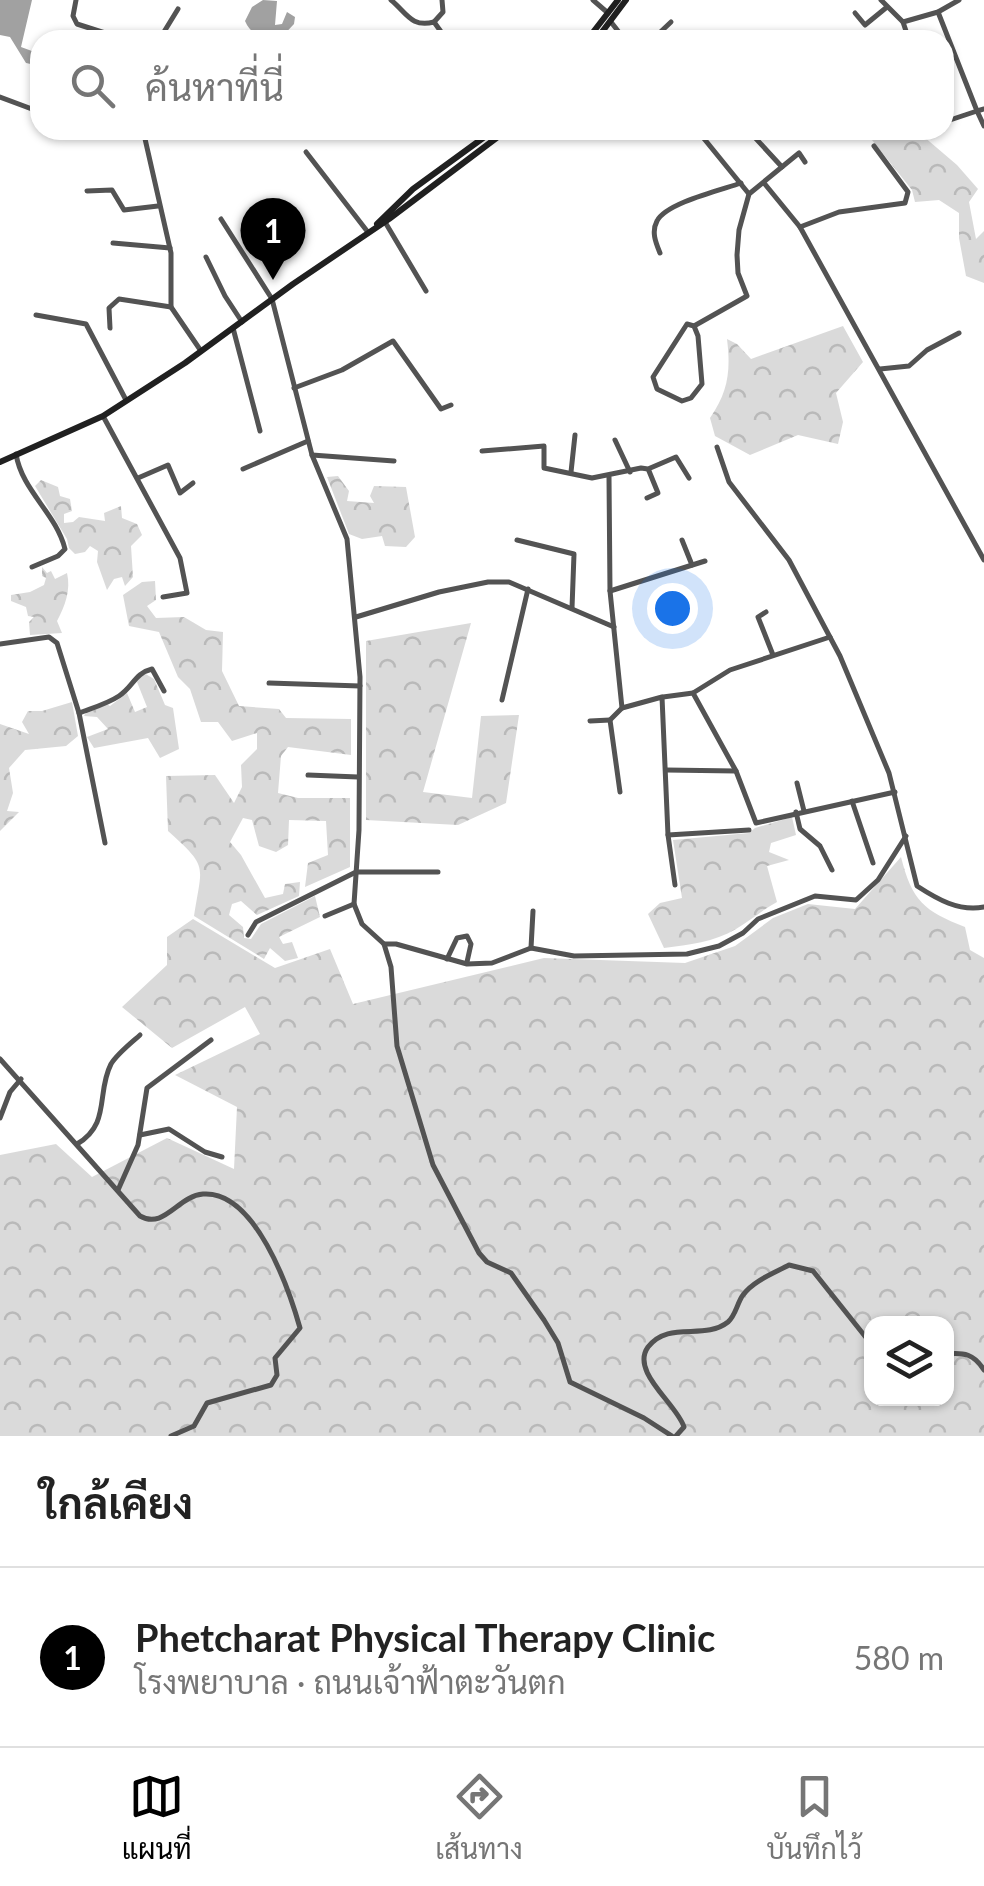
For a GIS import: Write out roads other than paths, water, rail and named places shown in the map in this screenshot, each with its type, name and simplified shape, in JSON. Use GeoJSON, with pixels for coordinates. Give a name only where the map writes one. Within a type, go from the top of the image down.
{"type":"FeatureCollection","features":[{"type":"Feature","properties":{"kind":"main road"},"geometry":{"type":"LineString","coordinates":[[602,30],[618,0]]}},
{"type":"Feature","properties":{"kind":"main road"},"geometry":{"type":"LineString","coordinates":[[597,30],[626,0]]}},
{"type":"Feature","properties":{"kind":"main road"},"geometry":{"type":"LineString","coordinates":[[380,224],[413,189],[480,140]]}},
{"type":"Feature","properties":{"kind":"main road"},"geometry":{"type":"LineString","coordinates":[[0,462],[126,402],[493,140]]}},
{"type":"Feature","properties":{"kind":"street"},"geometry":{"type":"LineString","coordinates":[[76,0],[73,16],[77,24],[98,30]]}},
{"type":"Feature","properties":{"kind":"street"},"geometry":{"type":"LineString","coordinates":[[390,0],[410,21],[421,26],[434,22],[442,12],[442,0]]}},
{"type":"Feature","properties":{"kind":"street"},"geometry":{"type":"LineString","coordinates":[[592,0],[618,30]]}},
{"type":"Feature","properties":{"kind":"street"},"geometry":{"type":"LineString","coordinates":[[881,0],[903,22],[906,30]]}},
{"type":"Feature","properties":{"kind":"street"},"geometry":{"type":"LineString","coordinates":[[903,22],[938,12],[959,0]]}},
{"type":"Feature","properties":{"kind":"street"},"geometry":{"type":"LineString","coordinates":[[856,13],[865,25],[887,7]]}},
{"type":"Feature","properties":{"kind":"street"},"geometry":{"type":"LineString","coordinates":[[166,30],[178,9]]}},
{"type":"Feature","properties":{"kind":"street"},"geometry":{"type":"LineString","coordinates":[[938,12],[946,30]]}},
{"type":"Feature","properties":{"kind":"street"},"geometry":{"type":"LineString","coordinates":[[434,22],[440,30]]}},
{"type":"Feature","properties":{"kind":"street"},"geometry":{"type":"LineString","coordinates":[[663,30],[671,22]]}},
{"type":"Feature","properties":{"kind":"street"},"geometry":{"type":"LineString","coordinates":[[954,49],[984,126]]}},
{"type":"Feature","properties":{"kind":"street"},"geometry":{"type":"LineString","coordinates":[[0,97],[30,108]]}},
{"type":"Feature","properties":{"kind":"street"},"geometry":{"type":"LineString","coordinates":[[954,119],[980,110]]}},
{"type":"Feature","properties":{"kind":"street"},"geometry":{"type":"LineString","coordinates":[[145,140],[170,248],[172,306],[201,351]]}},
{"type":"Feature","properties":{"kind":"street"},"geometry":{"type":"LineString","coordinates":[[705,140],[749,194]]}},
{"type":"Feature","properties":{"kind":"street"},"geometry":{"type":"LineString","coordinates":[[757,140],[782,167]]}},
{"type":"Feature","properties":{"kind":"street"},"geometry":{"type":"LineString","coordinates":[[800,227],[840,212],[905,203],[908,192],[874,146]]}},
{"type":"Feature","properties":{"kind":"street"},"geometry":{"type":"LineString","coordinates":[[306,152],[367,231]]}},
{"type":"Feature","properties":{"kind":"street"},"geometry":{"type":"LineString","coordinates":[[694,326],[702,384],[682,401],[658,389],[654,378],[687,324],[694,326],[746,296],[737,256],[738,230],[749,194],[799,154],[804,162]]}},
{"type":"Feature","properties":{"kind":"street"},"geometry":{"type":"LineString","coordinates":[[660,254],[654,230],[666,210],[741,183]]}},
{"type":"Feature","properties":{"kind":"street"},"geometry":{"type":"LineString","coordinates":[[764,183],[800,227],[984,560]]}},
{"type":"Feature","properties":{"kind":"street"},"geometry":{"type":"LineString","coordinates":[[88,191],[112,190],[124,210],[159,206]]}},
{"type":"Feature","properties":{"kind":"street"},"geometry":{"type":"LineString","coordinates":[[221,219],[272,299],[312,456],[347,540],[360,686],[354,904],[362,924],[384,944],[391,967],[397,1046],[433,1165],[464,1228],[488,1262],[511,1273],[544,1320],[558,1343],[570,1382],[674,1436],[684,1428],[681,1418],[650,1381],[645,1351],[661,1334],[728,1322],[746,1290],[789,1265],[814,1270],[864,1335]]}},
{"type":"Feature","properties":{"kind":"street"},"geometry":{"type":"LineString","coordinates":[[380,224],[426,291]]}},
{"type":"Feature","properties":{"kind":"street"},"geometry":{"type":"LineString","coordinates":[[113,243],[170,248]]}},
{"type":"Feature","properties":{"kind":"street"},"geometry":{"type":"LineString","coordinates":[[206,257],[242,322]]}},
{"type":"Feature","properties":{"kind":"street"},"geometry":{"type":"LineString","coordinates":[[110,328],[109,308],[119,299],[172,306]]}},
{"type":"Feature","properties":{"kind":"street"},"geometry":{"type":"LineString","coordinates":[[36,314],[86,324],[126,402]]}},
{"type":"Feature","properties":{"kind":"street"},"geometry":{"type":"LineString","coordinates":[[234,328],[260,431]]}},
{"type":"Feature","properties":{"kind":"street"},"geometry":{"type":"LineString","coordinates":[[880,369],[910,366],[959,332]]}},
{"type":"Feature","properties":{"kind":"street"},"geometry":{"type":"LineString","coordinates":[[294,388],[342,370],[393,341],[441,409],[451,405]]}},
{"type":"Feature","properties":{"kind":"street"},"geometry":{"type":"LineString","coordinates":[[102,416],[180,558],[187,594],[163,597]]}},
{"type":"Feature","properties":{"kind":"street"},"geometry":{"type":"LineString","coordinates":[[571,473],[575,435]]}},
{"type":"Feature","properties":{"kind":"street"},"geometry":{"type":"LineString","coordinates":[[615,440],[630,472]]}},
{"type":"Feature","properties":{"kind":"street"},"geometry":{"type":"LineString","coordinates":[[243,469],[308,442]]}},
{"type":"Feature","properties":{"kind":"street"},"geometry":{"type":"LineString","coordinates":[[482,450],[544,446],[544,468],[592,478],[648,469],[676,457],[689,478]]}},
{"type":"Feature","properties":{"kind":"street"},"geometry":{"type":"LineString","coordinates":[[717,447],[729,482],[789,560],[830,637],[895,792],[917,886],[940,902],[984,908]]}},
{"type":"Feature","properties":{"kind":"street"},"geometry":{"type":"LineString","coordinates":[[16,454],[26,483],[58,528],[65,549],[32,567]]}},
{"type":"Feature","properties":{"kind":"street"},"geometry":{"type":"LineString","coordinates":[[312,456],[394,460]]}},
{"type":"Feature","properties":{"kind":"street"},"geometry":{"type":"LineString","coordinates":[[138,478],[168,465],[180,493],[193,483]]}},
{"type":"Feature","properties":{"kind":"street"},"geometry":{"type":"LineString","coordinates":[[647,498],[658,492],[648,469]]}},
{"type":"Feature","properties":{"kind":"street"},"geometry":{"type":"LineString","coordinates":[[609,477],[610,592],[622,708]]}},
{"type":"Feature","properties":{"kind":"street"},"geometry":{"type":"LineString","coordinates":[[517,540],[574,554],[572,608]]}},
{"type":"Feature","properties":{"kind":"street"},"geometry":{"type":"LineString","coordinates":[[682,540],[692,565]]}},
{"type":"Feature","properties":{"kind":"street"},"geometry":{"type":"LineString","coordinates":[[610,592],[705,561]]}},
{"type":"Feature","properties":{"kind":"street"},"geometry":{"type":"LineString","coordinates":[[356,616],[438,592],[488,582],[510,582],[615,627]]}},
{"type":"Feature","properties":{"kind":"street"},"geometry":{"type":"LineString","coordinates":[[502,700],[528,589]]}},
{"type":"Feature","properties":{"kind":"street"},"geometry":{"type":"LineString","coordinates":[[766,612],[758,617],[772,656]]}},
{"type":"Feature","properties":{"kind":"street"},"geometry":{"type":"LineString","coordinates":[[0,644],[49,637],[58,643],[79,714],[105,843]]}},
{"type":"Feature","properties":{"kind":"street"},"geometry":{"type":"LineString","coordinates":[[590,722],[610,720],[622,708],[693,693],[730,670],[830,637]]}},
{"type":"Feature","properties":{"kind":"street"},"geometry":{"type":"LineString","coordinates":[[79,714],[120,696],[146,670],[152,670],[164,691]]}},
{"type":"Feature","properties":{"kind":"street"},"geometry":{"type":"LineString","coordinates":[[269,683],[360,686]]}},
{"type":"Feature","properties":{"kind":"street"},"geometry":{"type":"LineString","coordinates":[[693,693],[736,771],[756,822],[895,792]]}},
{"type":"Feature","properties":{"kind":"street"},"geometry":{"type":"LineString","coordinates":[[662,697],[668,835],[676,885]]}},
{"type":"Feature","properties":{"kind":"street"},"geometry":{"type":"LineString","coordinates":[[610,720],[620,792]]}},
{"type":"Feature","properties":{"kind":"street"},"geometry":{"type":"LineString","coordinates":[[666,770],[736,771]]}},
{"type":"Feature","properties":{"kind":"street"},"geometry":{"type":"LineString","coordinates":[[308,775],[358,776]]}},
{"type":"Feature","properties":{"kind":"street"},"geometry":{"type":"LineString","coordinates":[[797,783],[804,811]]}},
{"type":"Feature","properties":{"kind":"street"},"geometry":{"type":"LineString","coordinates":[[852,801],[874,863]]}},
{"type":"Feature","properties":{"kind":"street"},"geometry":{"type":"LineString","coordinates":[[796,812],[800,830],[820,846],[832,870]]}},
{"type":"Feature","properties":{"kind":"street"},"geometry":{"type":"LineString","coordinates":[[668,835],[748,830]]}},
{"type":"Feature","properties":{"kind":"street"},"geometry":{"type":"LineString","coordinates":[[384,944],[466,964],[492,963],[531,948],[574,956],[688,954],[719,946],[758,919],[815,896],[856,900],[878,880],[906,836]]}},
{"type":"Feature","properties":{"kind":"street"},"geometry":{"type":"LineString","coordinates":[[248,934],[256,922],[356,872],[438,872]]}},
{"type":"Feature","properties":{"kind":"street"},"geometry":{"type":"LineString","coordinates":[[325,916],[354,904]]}},
{"type":"Feature","properties":{"kind":"street"},"geometry":{"type":"LineString","coordinates":[[531,948],[533,911]]}},
{"type":"Feature","properties":{"kind":"street"},"geometry":{"type":"LineString","coordinates":[[447,959],[457,938],[467,936],[472,944],[466,964]]}},
{"type":"Feature","properties":{"kind":"street"},"geometry":{"type":"LineString","coordinates":[[76,1144],[90,1136],[100,1118],[112,1064],[140,1034]]}},
{"type":"Feature","properties":{"kind":"street"},"geometry":{"type":"LineString","coordinates":[[118,1190],[140,1136],[147,1088],[211,1040]]}},
{"type":"Feature","properties":{"kind":"street"},"geometry":{"type":"LineString","coordinates":[[0,1058],[150,1222],[186,1199],[204,1194],[228,1202],[242,1212],[265,1238],[300,1328],[275,1358],[278,1375],[271,1386],[207,1403],[194,1426],[171,1436]]}},
{"type":"Feature","properties":{"kind":"street"},"geometry":{"type":"LineString","coordinates":[[0,1118],[20,1078]]}},
{"type":"Feature","properties":{"kind":"street"},"geometry":{"type":"LineString","coordinates":[[140,1136],[169,1129],[205,1152],[222,1157]]}},
{"type":"Feature","properties":{"kind":"street"},"geometry":{"type":"LineString","coordinates":[[954,1354],[966,1353],[978,1360],[984,1370]]}},
{"type":"Feature","properties":{"kind":"place","name":"Phetcharat Physical Therapy Clinic"},"geometry":{"type":"Point","coordinates":[273,280]}}]}
